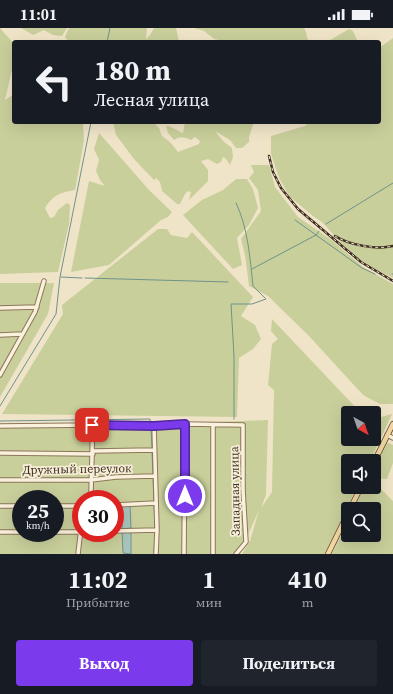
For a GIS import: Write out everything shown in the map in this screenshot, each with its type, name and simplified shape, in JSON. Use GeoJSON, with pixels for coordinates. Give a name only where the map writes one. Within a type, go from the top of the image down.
{"type":"FeatureCollection","features":[{"type":"Feature","properties":{"kind":"main road"},"geometry":{"type":"LineString","coordinates":[[378,454],[393,424]]}},
{"type":"Feature","properties":{"kind":"main road"},"geometry":{"type":"LineString","coordinates":[[328,554],[341,527]]}},
{"type":"Feature","properties":{"kind":"street"},"geometry":{"type":"LineString","coordinates":[[0,375],[37,307],[44,281]]}},
{"type":"Feature","properties":{"kind":"street"},"geometry":{"type":"LineString","coordinates":[[0,308],[37,307]]}},
{"type":"Feature","properties":{"kind":"street"},"geometry":{"type":"LineString","coordinates":[[0,335],[22,335]]}},
{"type":"Feature","properties":{"kind":"street"},"geometry":{"type":"LineString","coordinates":[[184,554],[185,424]]}},
{"type":"Feature","properties":{"kind":"street"},"geometry":{"type":"LineString","coordinates":[[91,490],[93,452],[92,425]]}},
{"type":"Feature","properties":{"kind":"street"},"geometry":{"type":"LineString","coordinates":[[154,425],[154,476],[157,530],[156,554]]}},
{"type":"Feature","properties":{"kind":"street"},"geometry":{"type":"LineString","coordinates":[[0,426],[213,425],[213,554]]}},
{"type":"Feature","properties":{"kind":"street","name":"Западная улица"},"geometry":{"type":"LineString","coordinates":[[213,425],[243,425],[243,490],[246,542],[236,554]]}},
{"type":"Feature","properties":{"kind":"street"},"geometry":{"type":"LineString","coordinates":[[388,435],[393,438]]}},
{"type":"Feature","properties":{"kind":"street"},"geometry":{"type":"LineString","coordinates":[[0,453],[154,450]]}},
{"type":"Feature","properties":{"kind":"street","name":"Дружный переулок"},"geometry":{"type":"LineString","coordinates":[[0,480],[91,480],[116,477],[154,476]]}},
{"type":"Feature","properties":{"kind":"street"},"geometry":{"type":"LineString","coordinates":[[124,505],[156,503]]}},
{"type":"Feature","properties":{"kind":"street"},"geometry":{"type":"LineString","coordinates":[[0,506],[12,506]]}},
{"type":"Feature","properties":{"kind":"street"},"geometry":{"type":"LineString","coordinates":[[124,530],[157,530]]}},
{"type":"Feature","properties":{"kind":"street"},"geometry":{"type":"LineString","coordinates":[[0,532],[12,532]]}},
{"type":"Feature","properties":{"kind":"street"},"geometry":{"type":"LineString","coordinates":[[78,554],[80,542]]}},
{"type":"Feature","properties":{"kind":"green space"},"geometry":{"type":"Polygon","coordinates":[[[0,28],[12,42],[12,70],[5,100],[12,95],[12,124],[83,124],[84,141],[75,190],[65,192],[54,197],[45,208],[50,218],[54,217],[58,210],[67,203],[70,205],[69,224],[58,272],[0,274],[0,28]]]}},
{"type":"Feature","properties":{"kind":"green space"},"geometry":{"type":"Polygon","coordinates":[[[21,28],[67,28],[62,36],[53,35],[44,30],[33,35],[21,28]]]}},
{"type":"Feature","properties":{"kind":"green space"},"geometry":{"type":"Polygon","coordinates":[[[69,28],[147,28],[146,39],[154,28],[176,28],[179,40],[67,40],[65,37],[69,28]]]}},
{"type":"Feature","properties":{"kind":"green space"},"geometry":{"type":"Polygon","coordinates":[[[194,28],[304,28],[308,40],[219,40],[214,39],[204,31],[194,28]]]}},
{"type":"Feature","properties":{"kind":"green space"},"geometry":{"type":"Polygon","coordinates":[[[349,29],[353,31],[357,40],[330,40],[349,29]]]}},
{"type":"Feature","properties":{"kind":"green space"},"geometry":{"type":"Polygon","coordinates":[[[393,38],[393,278],[359,259],[340,242],[322,222],[290,197],[279,178],[271,154],[271,136],[305,126],[307,124],[381,124],[381,47],[393,38]]]}},
{"type":"Feature","properties":{"kind":"green space"},"geometry":{"type":"Polygon","coordinates":[[[113,124],[155,124],[159,128],[162,136],[171,143],[178,152],[199,144],[200,141],[195,137],[191,140],[182,137],[174,140],[168,133],[166,126],[183,133],[185,124],[253,124],[249,142],[242,148],[236,148],[230,140],[215,131],[223,141],[232,148],[233,157],[230,165],[223,157],[221,162],[217,164],[208,159],[201,161],[208,170],[208,181],[189,200],[191,192],[188,191],[180,204],[177,204],[162,191],[160,182],[156,178],[154,180],[134,159],[116,135],[113,124]]]}},
{"type":"Feature","properties":{"kind":"green space"},"geometry":{"type":"Polygon","coordinates":[[[99,133],[150,191],[172,212],[168,217],[161,220],[109,265],[71,272],[89,181],[105,186],[100,180],[96,171],[99,160],[94,149],[99,133]]]}},
{"type":"Feature","properties":{"kind":"green space"},"geometry":{"type":"Polygon","coordinates":[[[251,165],[269,165],[275,187],[298,217],[333,241],[363,267],[393,284],[393,404],[380,404],[363,395],[309,336],[268,296],[249,286],[245,255],[241,239],[261,211],[258,190],[249,178],[254,172],[251,165]]]}},
{"type":"Feature","properties":{"kind":"green space"},"geometry":{"type":"Polygon","coordinates":[[[236,179],[247,179],[253,189],[258,208],[249,225],[237,238],[242,265],[233,269],[183,215],[202,200],[223,190],[236,179]]]}},
{"type":"Feature","properties":{"kind":"green space"},"geometry":{"type":"Polygon","coordinates":[[[158,229],[167,229],[171,235],[187,238],[192,232],[253,297],[241,316],[255,325],[261,339],[253,349],[239,358],[237,417],[2,414],[63,314],[62,305],[158,229]]]}},
{"type":"Feature","properties":{"kind":"green space"},"geometry":{"type":"Polygon","coordinates":[[[0,283],[54,283],[48,314],[0,397],[0,283]]]}},
{"type":"Feature","properties":{"kind":"green space"},"geometry":{"type":"Polygon","coordinates":[[[272,319],[354,406],[341,406],[341,446],[377,446],[373,454],[341,454],[341,494],[354,494],[350,502],[341,502],[341,520],[325,554],[242,554],[250,541],[259,510],[243,546],[234,554],[0,554],[0,426],[154,424],[268,420],[266,495],[261,508],[272,492],[274,390],[268,385],[272,344],[278,339],[271,331],[272,319]]]}},
{"type":"Feature","properties":{"kind":"green space"},"geometry":{"type":"Polygon","coordinates":[[[392,414],[381,438],[381,417],[392,414]]]}},
{"type":"Feature","properties":{"kind":"green space"},"geometry":{"type":"Polygon","coordinates":[[[388,443],[393,445],[393,463],[387,479],[381,479],[381,454],[388,443]]]}},
{"type":"Feature","properties":{"kind":"green space"},"geometry":{"type":"Polygon","coordinates":[[[381,489],[393,501],[393,554],[332,554],[341,535],[341,542],[381,542],[381,502],[357,502],[361,494],[381,494],[381,489]]]}},
{"type":"Feature","properties":{"kind":"water"},"geometry":{"type":"Polygon","coordinates":[[[124,506],[130,506],[131,528],[124,529],[124,506]]]}},
{"type":"Feature","properties":{"kind":"water"},"geometry":{"type":"Polygon","coordinates":[[[124,532],[131,532],[131,554],[123,553],[124,532]]]}},
{"type":"Feature","properties":{"kind":"waterway"},"geometry":{"type":"LineString","coordinates":[[107,40],[110,28]]}},
{"type":"Feature","properties":{"kind":"waterway"},"geometry":{"type":"LineString","coordinates":[[0,406],[56,314],[60,277],[91,124]]}},
{"type":"Feature","properties":{"kind":"waterway"},"geometry":{"type":"LineString","coordinates":[[326,224],[393,183]]}},
{"type":"Feature","properties":{"kind":"waterway"},"geometry":{"type":"LineString","coordinates":[[234,419],[234,356],[231,304],[252,304],[266,299],[253,286],[246,233],[236,203]]}},
{"type":"Feature","properties":{"kind":"waterway"},"geometry":{"type":"LineString","coordinates":[[295,220],[362,268],[375,274]]}},
{"type":"Feature","properties":{"kind":"waterway"},"geometry":{"type":"LineString","coordinates":[[252,269],[316,235],[319,231]]}},
{"type":"Feature","properties":{"kind":"waterway"},"geometry":{"type":"LineString","coordinates":[[61,277],[82,278]]}},
{"type":"Feature","properties":{"kind":"waterway"},"geometry":{"type":"LineString","coordinates":[[85,278],[228,282]]}},
{"type":"Feature","properties":{"kind":"waterway"},"geometry":{"type":"LineString","coordinates":[[0,421],[150,419],[150,425]]}},
{"type":"Feature","properties":{"kind":"waterway"},"geometry":{"type":"LineString","coordinates":[[151,429],[152,448]]}},
{"type":"Feature","properties":{"kind":"waterway"},"geometry":{"type":"LineString","coordinates":[[152,452],[153,475]]}},
{"type":"Feature","properties":{"kind":"waterway"},"geometry":{"type":"LineString","coordinates":[[153,478],[154,502]]}},
{"type":"Feature","properties":{"kind":"waterway"},"geometry":{"type":"LineString","coordinates":[[154,505],[155,528]]}},
{"type":"Feature","properties":{"kind":"waterway"},"geometry":{"type":"LineString","coordinates":[[154,551],[155,532]]}},
{"type":"Feature","properties":{"kind":"railway"},"geometry":{"type":"LineString","coordinates":[[269,156],[273,172],[281,188],[298,209],[361,262],[393,281]]}},
{"type":"Feature","properties":{"kind":"railway"},"geometry":{"type":"LineString","coordinates":[[335,236],[348,242],[363,246],[393,246]]}},
{"type":"Feature","properties":{"kind":"route"},"geometry":{"type":"LineString","coordinates":[[92,425],[154,426],[185,424],[185,496]]}}]}
